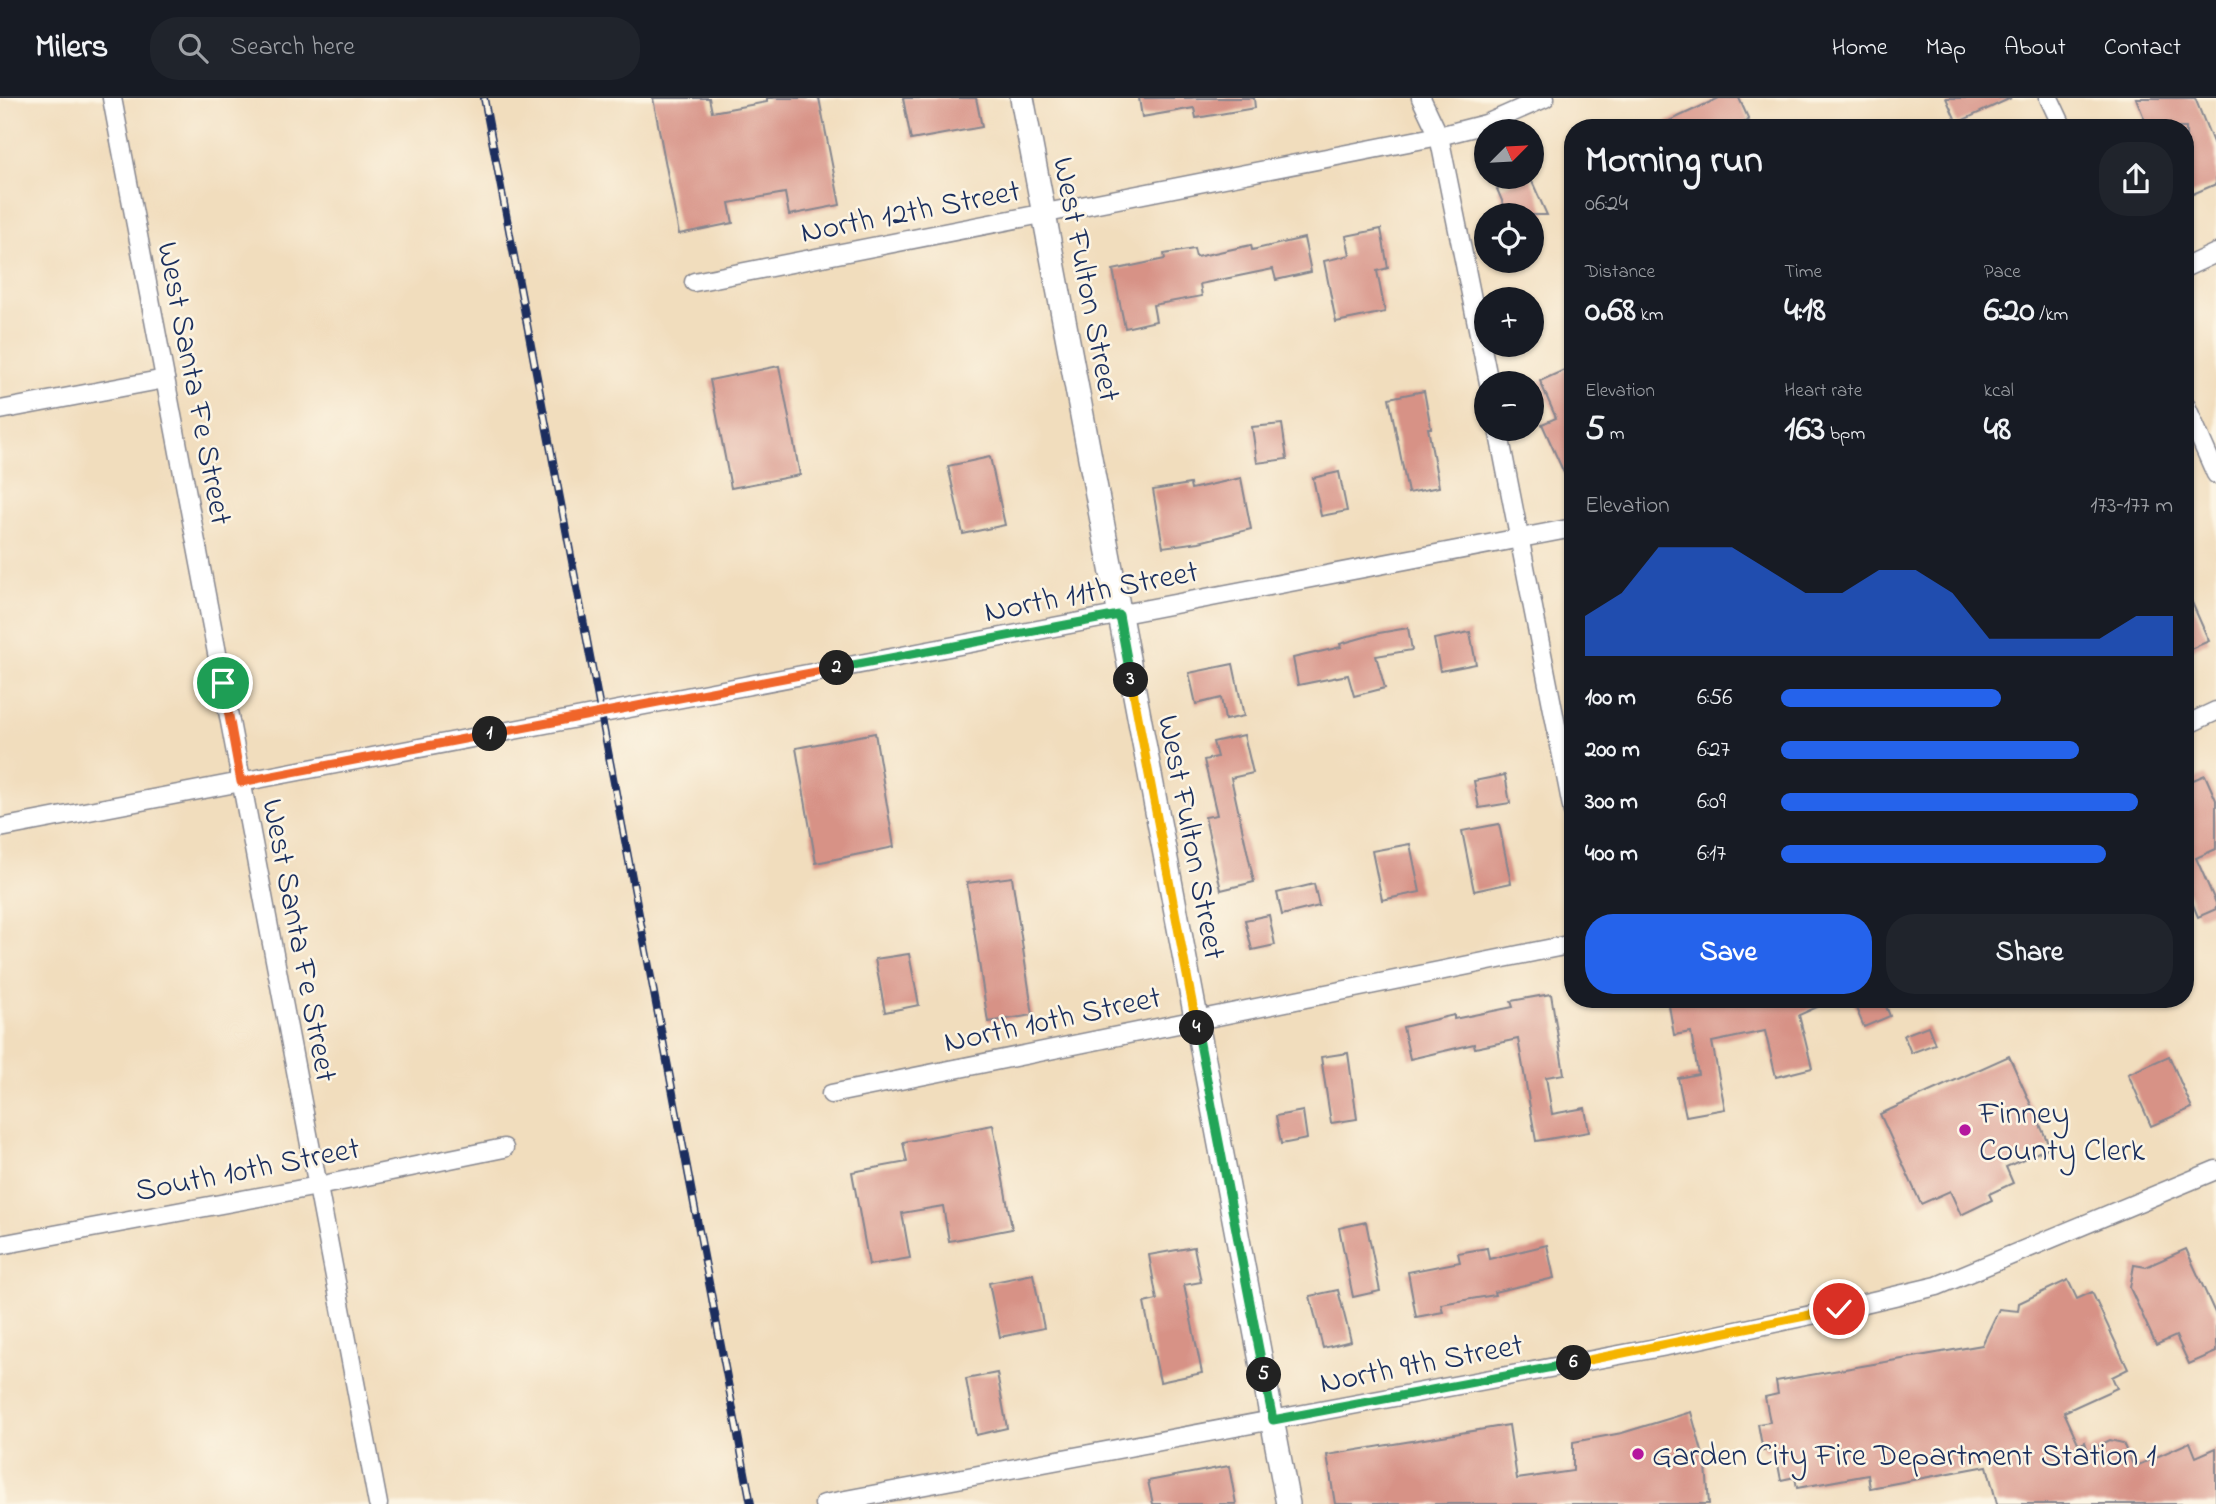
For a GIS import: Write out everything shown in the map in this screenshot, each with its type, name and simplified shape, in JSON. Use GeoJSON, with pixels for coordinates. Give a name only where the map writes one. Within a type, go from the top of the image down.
{"type":"FeatureCollection","features":[{"type":"Feature","properties":{"kind":"street","name":"West Santa Fe Street"},"geometry":{"type":"LineString","coordinates":[[112,98],[378,1504]]}},
{"type":"Feature","properties":{"kind":"street","name":"West Fulton Street"},"geometry":{"type":"LineString","coordinates":[[1022,98],[1288,1504]]}},
{"type":"Feature","properties":{"kind":"street"},"geometry":{"type":"LineString","coordinates":[[1421,98],[1439,136],[1487,371]]}},
{"type":"Feature","properties":{"kind":"street","name":"North 12th Street"},"geometry":{"type":"LineString","coordinates":[[694,282],[1439,136],[1486,124],[1545,98]]}},
{"type":"Feature","properties":{"kind":"street"},"geometry":{"type":"LineString","coordinates":[[2049,98],[2059,119]]}},
{"type":"Feature","properties":{"kind":"street"},"geometry":{"type":"LineString","coordinates":[[2194,263],[2216,253]]}},
{"type":"Feature","properties":{"kind":"street"},"geometry":{"type":"LineString","coordinates":[[0,410],[165,379]]}},
{"type":"Feature","properties":{"kind":"street"},"geometry":{"type":"LineString","coordinates":[[2194,424],[2216,474]]}},
{"type":"Feature","properties":{"kind":"street"},"geometry":{"type":"LineString","coordinates":[[1501,441],[1564,765]]}},
{"type":"Feature","properties":{"kind":"street","name":"North 11th Street"},"geometry":{"type":"LineString","coordinates":[[0,828],[1564,530]]}},
{"type":"Feature","properties":{"kind":"street"},"geometry":{"type":"LineString","coordinates":[[2194,721],[2216,711]]}},
{"type":"Feature","properties":{"kind":"street","name":"North 10th Street"},"geometry":{"type":"LineString","coordinates":[[831,1094],[1564,946]]}},
{"type":"Feature","properties":{"kind":"street","name":"South 10th Street"},"geometry":{"type":"LineString","coordinates":[[0,1245],[318,1186],[504,1148]]}},
{"type":"Feature","properties":{"kind":"street","name":"North 9th Street"},"geometry":{"type":"LineString","coordinates":[[824,1504],[1667,1346],[1937,1286],[2214,1177]]}},
{"type":"Feature","properties":{"kind":"building"},"geometry":{"type":"Polygon","coordinates":[[[653,98],[709,98],[712,112],[767,102],[767,98],[819,98],[840,205],[789,215],[785,193],[729,203],[733,223],[679,234],[653,98]]]}},
{"type":"Feature","properties":{"kind":"building"},"geometry":{"type":"Polygon","coordinates":[[[903,98],[976,98],[982,127],[911,140],[903,98]]]}},
{"type":"Feature","properties":{"kind":"building"},"geometry":{"type":"Polygon","coordinates":[[[1139,98],[1254,98],[1255,108],[1196,118],[1194,108],[1142,117],[1139,98]]]}},
{"type":"Feature","properties":{"kind":"building"},"geometry":{"type":"Polygon","coordinates":[[[1719,98],[1739,98],[1749,119],[1674,119],[1719,98]]]}},
{"type":"Feature","properties":{"kind":"building"},"geometry":{"type":"Polygon","coordinates":[[[1946,98],[2011,98],[1966,119],[1955,119],[1946,98]]]}},
{"type":"Feature","properties":{"kind":"building"},"geometry":{"type":"Polygon","coordinates":[[[2136,98],[2195,98],[2216,150],[2216,184],[2194,194],[2194,119],[2144,119],[2136,98]]]}},
{"type":"Feature","properties":{"kind":"building"},"geometry":{"type":"Polygon","coordinates":[[[1497,189],[1535,189],[1542,203],[1503,203],[1497,189]]]}},
{"type":"Feature","properties":{"kind":"building"},"geometry":{"type":"Polygon","coordinates":[[[1381,229],[1388,268],[1377,271],[1385,312],[1336,322],[1324,261],[1350,255],[1346,236],[1381,229]]]}},
{"type":"Feature","properties":{"kind":"building"},"geometry":{"type":"Polygon","coordinates":[[[1304,238],[1311,272],[1276,280],[1273,269],[1200,284],[1202,296],[1153,305],[1156,321],[1125,328],[1113,270],[1165,259],[1164,254],[1194,249],[1196,257],[1251,245],[1252,250],[1304,238]]]}},
{"type":"Feature","properties":{"kind":"building"},"geometry":{"type":"Polygon","coordinates":[[[779,366],[800,475],[731,488],[710,380],[779,366]]]}},
{"type":"Feature","properties":{"kind":"building"},"geometry":{"type":"Polygon","coordinates":[[[1564,370],[1564,473],[1544,428],[1544,423],[1556,418],[1544,390],[1544,379],[1564,370]]]}},
{"type":"Feature","properties":{"kind":"building"},"geometry":{"type":"Polygon","coordinates":[[[1424,391],[1439,487],[1408,493],[1389,398],[1424,391]]]}},
{"type":"Feature","properties":{"kind":"building"},"geometry":{"type":"Polygon","coordinates":[[[1282,424],[1287,459],[1257,463],[1252,427],[1282,424]]]}},
{"type":"Feature","properties":{"kind":"building"},"geometry":{"type":"Polygon","coordinates":[[[990,457],[1005,525],[963,534],[948,466],[990,457]]]}},
{"type":"Feature","properties":{"kind":"building"},"geometry":{"type":"Polygon","coordinates":[[[1339,472],[1347,511],[1321,516],[1313,478],[1339,472]]]}},
{"type":"Feature","properties":{"kind":"building"},"geometry":{"type":"Polygon","coordinates":[[[1241,478],[1251,529],[1199,542],[1163,547],[1153,490],[1190,484],[1191,489],[1241,478]]]}},
{"type":"Feature","properties":{"kind":"building"},"geometry":{"type":"Polygon","coordinates":[[[2194,607],[2209,641],[2194,648],[2194,607]]]}},
{"type":"Feature","properties":{"kind":"building"},"geometry":{"type":"Polygon","coordinates":[[[1408,628],[1412,650],[1376,656],[1385,688],[1354,696],[1348,675],[1298,685],[1293,658],[1341,647],[1340,644],[1379,633],[1408,628]]]}},
{"type":"Feature","properties":{"kind":"building"},"geometry":{"type":"Polygon","coordinates":[[[1470,632],[1476,664],[1440,671],[1434,639],[1470,632]]]}},
{"type":"Feature","properties":{"kind":"building"},"geometry":{"type":"Polygon","coordinates":[[[1233,664],[1244,716],[1225,720],[1221,698],[1196,704],[1189,673],[1233,664]]]}},
{"type":"Feature","properties":{"kind":"building"},"geometry":{"type":"Polygon","coordinates":[[[875,733],[894,847],[816,863],[796,748],[875,733]]]}},
{"type":"Feature","properties":{"kind":"building"},"geometry":{"type":"Polygon","coordinates":[[[1244,735],[1253,773],[1231,778],[1254,882],[1221,890],[1205,817],[1217,815],[1204,760],[1217,757],[1213,742],[1244,735]]]}},
{"type":"Feature","properties":{"kind":"building"},"geometry":{"type":"Polygon","coordinates":[[[1505,775],[1510,803],[1479,808],[1474,781],[1505,775]]]}},
{"type":"Feature","properties":{"kind":"building"},"geometry":{"type":"Polygon","coordinates":[[[2205,775],[2216,800],[2216,849],[2196,858],[2216,903],[2216,909],[2198,917],[2194,907],[2194,780],[2205,775]]]}},
{"type":"Feature","properties":{"kind":"building"},"geometry":{"type":"Polygon","coordinates":[[[1499,824],[1511,883],[1474,891],[1462,831],[1499,824]]]}},
{"type":"Feature","properties":{"kind":"building"},"geometry":{"type":"Polygon","coordinates":[[[1410,844],[1420,892],[1382,900],[1372,851],[1410,844]]]}},
{"type":"Feature","properties":{"kind":"building"},"geometry":{"type":"Polygon","coordinates":[[[1012,877],[1033,1015],[988,1022],[967,883],[1012,877]]]}},
{"type":"Feature","properties":{"kind":"building"},"geometry":{"type":"Polygon","coordinates":[[[1314,884],[1319,906],[1282,915],[1277,893],[1314,884]]]}},
{"type":"Feature","properties":{"kind":"building"},"geometry":{"type":"Polygon","coordinates":[[[1269,915],[1275,945],[1252,950],[1245,920],[1269,915]]]}},
{"type":"Feature","properties":{"kind":"building"},"geometry":{"type":"Polygon","coordinates":[[[909,954],[919,1005],[885,1012],[875,959],[909,954]]]}},
{"type":"Feature","properties":{"kind":"building"},"geometry":{"type":"Polygon","coordinates":[[[1551,994],[1564,1074],[1546,1077],[1552,1114],[1585,1108],[1589,1132],[1536,1141],[1518,1039],[1475,1048],[1474,1044],[1410,1059],[1403,1027],[1454,1015],[1454,1019],[1513,1007],[1511,1001],[1551,994]]]}},
{"type":"Feature","properties":{"kind":"building"},"geometry":{"type":"Polygon","coordinates":[[[1670,1008],[1815,1008],[1799,1015],[1812,1068],[1776,1077],[1765,1031],[1712,1042],[1725,1109],[1686,1116],[1678,1078],[1698,1074],[1691,1032],[1674,1035],[1670,1008]]]}},
{"type":"Feature","properties":{"kind":"building"},"geometry":{"type":"Polygon","coordinates":[[[1856,1008],[1887,1008],[1890,1016],[1864,1027],[1856,1008]]]}},
{"type":"Feature","properties":{"kind":"building"},"geometry":{"type":"Polygon","coordinates":[[[1928,1026],[1935,1044],[1911,1053],[1904,1035],[1928,1026]]]}},
{"type":"Feature","properties":{"kind":"building"},"geometry":{"type":"Polygon","coordinates":[[[1348,1053],[1357,1119],[1331,1123],[1321,1057],[1348,1053]]]}},
{"type":"Feature","properties":{"kind":"building","name":"Finney County Clerk"},"geometry":{"type":"Polygon","coordinates":[[[2009,1056],[2050,1147],[2006,1167],[2013,1183],[1989,1194],[1992,1200],[1961,1215],[1950,1191],[1921,1204],[1880,1114],[2009,1056]]]}},
{"type":"Feature","properties":{"kind":"building"},"geometry":{"type":"Polygon","coordinates":[[[2169,1056],[2192,1108],[2151,1126],[2128,1074],[2169,1056]]]}},
{"type":"Feature","properties":{"kind":"building"},"geometry":{"type":"Polygon","coordinates":[[[1303,1111],[1307,1139],[1281,1144],[1276,1116],[1303,1111]]]}},
{"type":"Feature","properties":{"kind":"building"},"geometry":{"type":"Polygon","coordinates":[[[993,1125],[1012,1229],[949,1241],[943,1206],[902,1213],[910,1258],[869,1265],[852,1172],[907,1162],[903,1142],[993,1125]]]}},
{"type":"Feature","properties":{"kind":"building"},"geometry":{"type":"Polygon","coordinates":[[[1366,1222],[1380,1291],[1353,1297],[1339,1228],[1366,1222]]]}},
{"type":"Feature","properties":{"kind":"building"},"geometry":{"type":"Polygon","coordinates":[[[1547,1245],[1554,1278],[1494,1292],[1495,1295],[1441,1304],[1443,1312],[1416,1317],[1408,1272],[1460,1262],[1458,1253],[1487,1248],[1489,1259],[1547,1245]]]}},
{"type":"Feature","properties":{"kind":"building"},"geometry":{"type":"Polygon","coordinates":[[[1194,1247],[1201,1282],[1184,1285],[1202,1373],[1160,1382],[1144,1303],[1157,1300],[1149,1255],[1194,1247]]]}},
{"type":"Feature","properties":{"kind":"building"},"geometry":{"type":"Polygon","coordinates":[[[2186,1249],[2216,1315],[2216,1352],[2189,1364],[2176,1336],[2156,1345],[2130,1288],[2134,1265],[2146,1267],[2186,1249]]]}},
{"type":"Feature","properties":{"kind":"building"},"geometry":{"type":"Polygon","coordinates":[[[1033,1274],[1044,1328],[1000,1337],[989,1283],[1033,1274]]]}},
{"type":"Feature","properties":{"kind":"building"},"geometry":{"type":"Polygon","coordinates":[[[2068,1280],[2077,1299],[2092,1292],[2128,1369],[2112,1377],[2117,1388],[2064,1412],[2079,1445],[2085,1442],[2088,1451],[2110,1440],[2123,1443],[2134,1467],[2190,1442],[2196,1457],[2216,1448],[2216,1504],[1997,1504],[1987,1466],[1870,1488],[1868,1475],[1797,1488],[1795,1477],[1781,1480],[1775,1449],[1763,1451],[1758,1424],[1770,1422],[1765,1397],[1778,1394],[1776,1381],[1982,1345],[1999,1309],[2018,1311],[2019,1303],[2068,1280]]]}},
{"type":"Feature","properties":{"kind":"building"},"geometry":{"type":"Polygon","coordinates":[[[1338,1290],[1351,1341],[1323,1348],[1310,1296],[1338,1290]]]}},
{"type":"Feature","properties":{"kind":"building"},"geometry":{"type":"Polygon","coordinates":[[[997,1373],[1007,1428],[976,1435],[966,1379],[997,1373]]]}},
{"type":"Feature","properties":{"kind":"building"},"geometry":{"type":"Polygon","coordinates":[[[1691,1412],[1706,1466],[1709,1504],[1335,1504],[1327,1455],[1509,1425],[1517,1479],[1573,1471],[1573,1442],[1622,1433],[1691,1412]]]}},
{"type":"Feature","properties":{"kind":"building"},"geometry":{"type":"Polygon","coordinates":[[[1229,1466],[1236,1504],[1153,1504],[1148,1481],[1229,1466]]]}},
{"type":"Feature","properties":{"kind":"railway"},"geometry":{"type":"LineString","coordinates":[[484,98],[751,1504]]}},
{"type":"Feature","properties":{"kind":"place","name":"Finney County Clerk"},"geometry":{"type":"Point","coordinates":[1965,1130]}},
{"type":"Feature","properties":{"kind":"place","name":"Garden City Fire Department Station 1"},"geometry":{"type":"Point","coordinates":[1638,1454]}},
{"type":"Feature","properties":{"kind":"route"},"geometry":{"type":"LineString","coordinates":[[223,683],[241,782],[1119,615],[1273,1420],[1667,1346],[1839,1309]]}}]}
